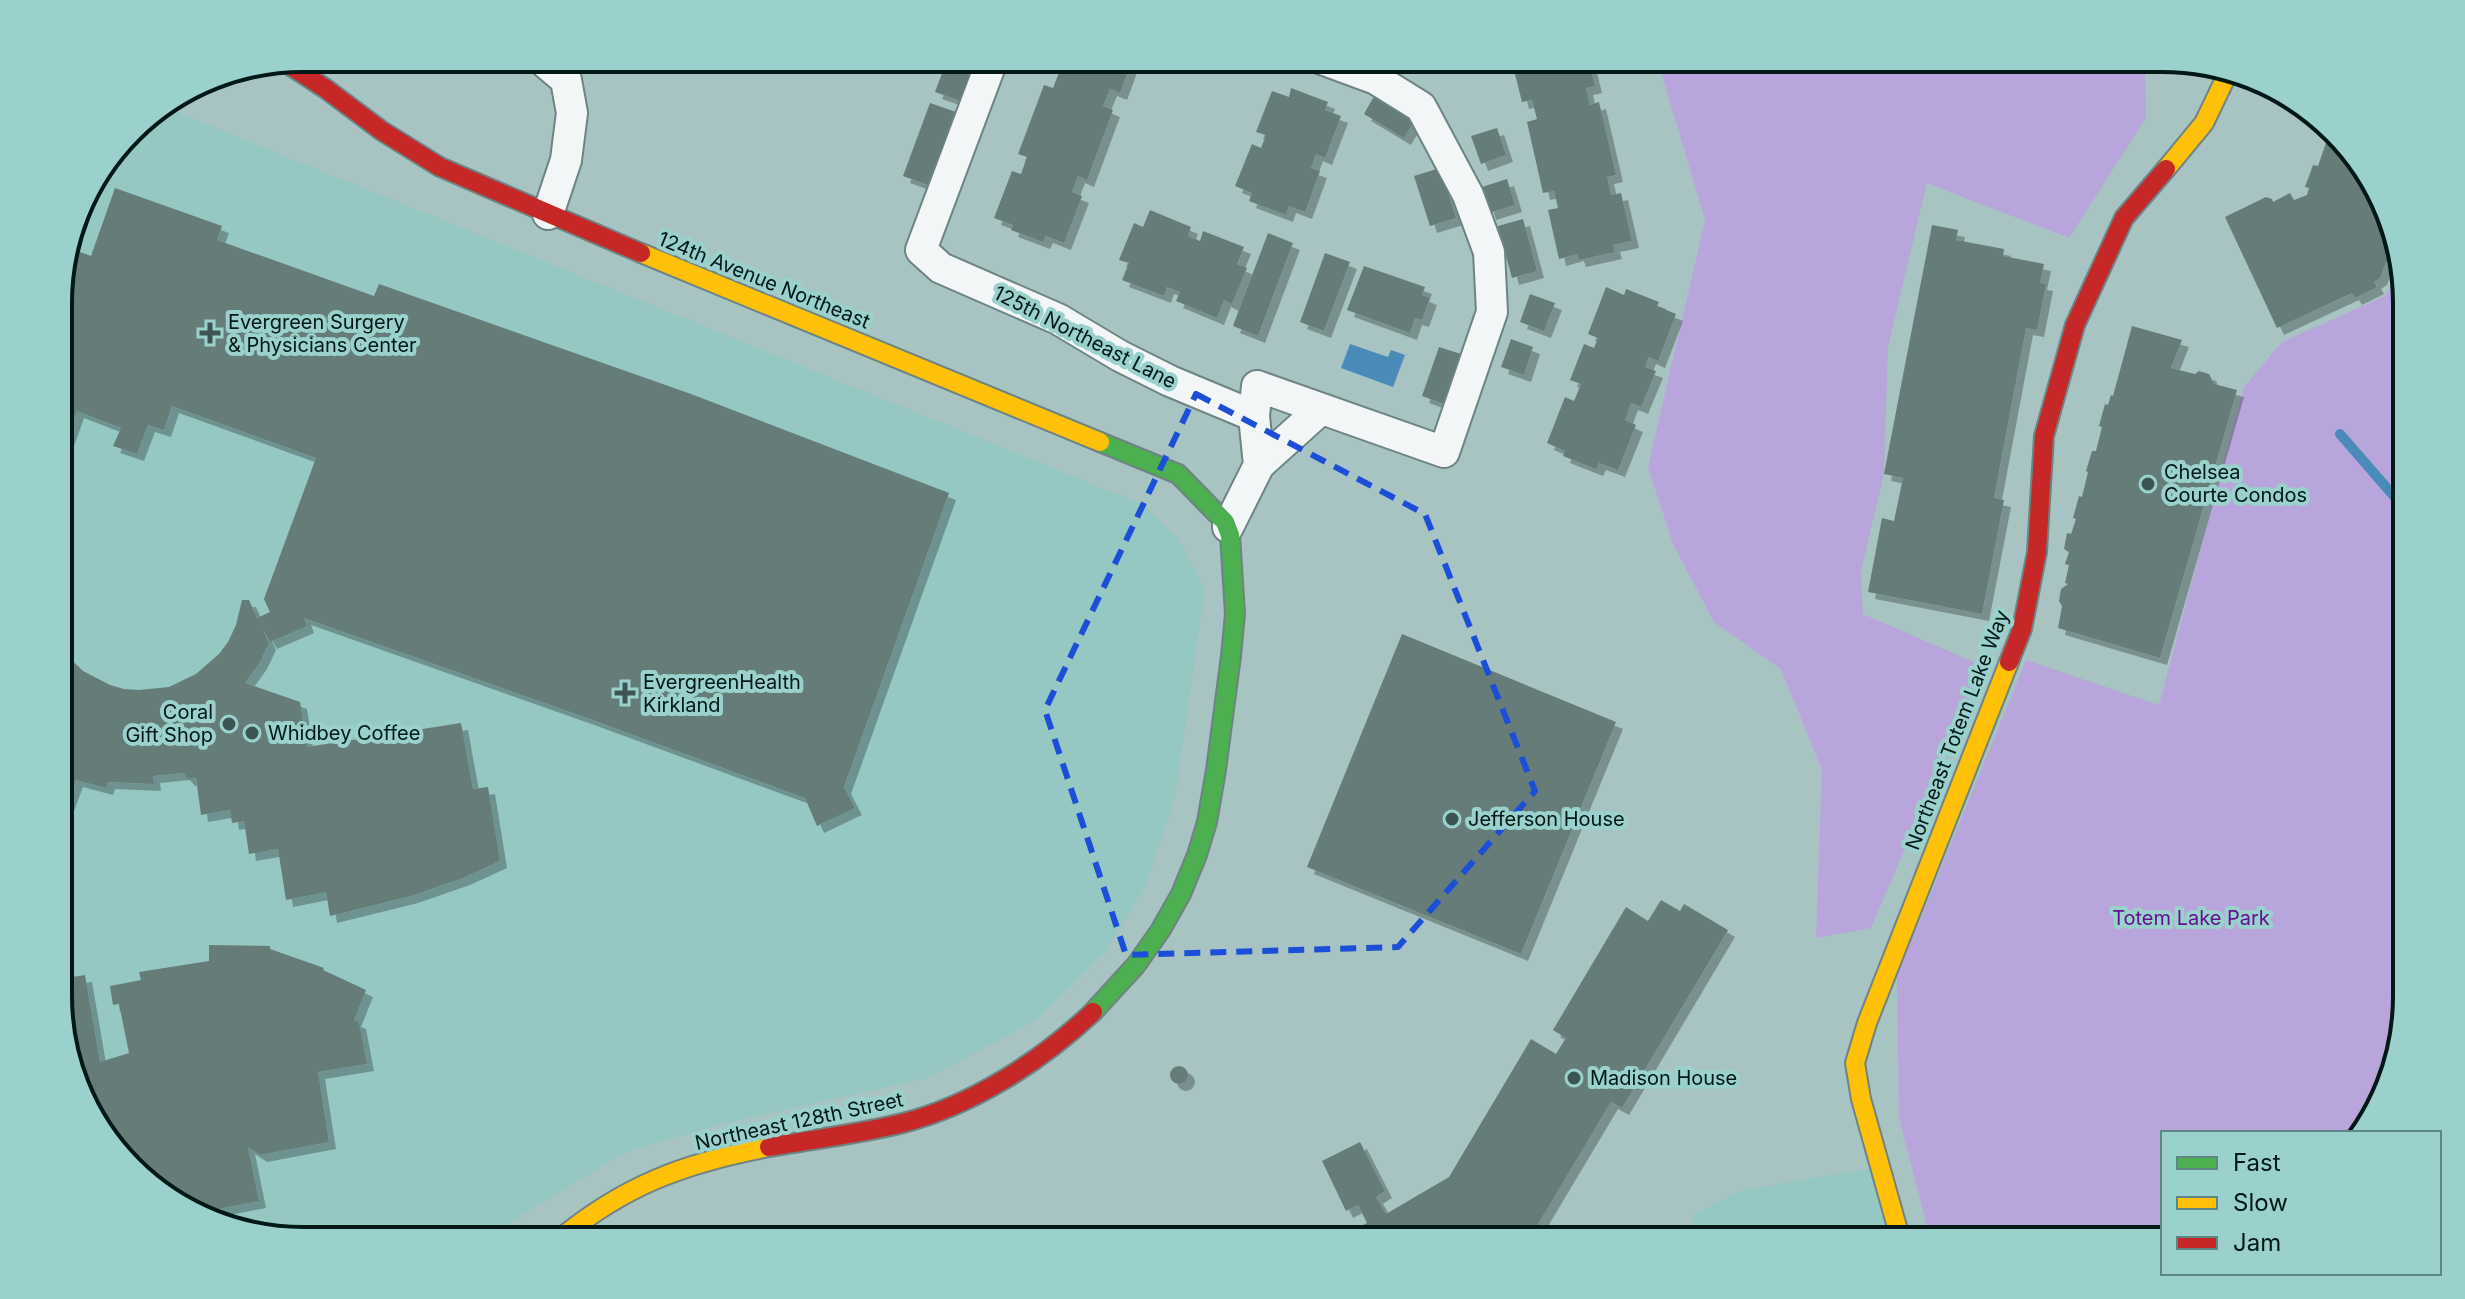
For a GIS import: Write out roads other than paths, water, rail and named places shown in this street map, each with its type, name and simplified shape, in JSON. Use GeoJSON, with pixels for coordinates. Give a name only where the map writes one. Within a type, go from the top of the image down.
{"type":"FeatureCollection","features":[{"type":"Feature","properties":{"kind":"street","name":"124th Avenue Northeast"},"geometry":{"type":"LineString","coordinates":[[300,72],[382,131],[440,167],[1178,474],[1228,527]]}},
{"type":"Feature","properties":{"kind":"street"},"geometry":{"type":"LineString","coordinates":[[548,214],[566,160],[572,113],[566,80],[557,72]]}},
{"type":"Feature","properties":{"kind":"street","name":"125th Northeast Lane"},"geometry":{"type":"LineString","coordinates":[[988,72],[921,250],[941,268],[1058,319],[1133,362],[1254,416]]}},
{"type":"Feature","properties":{"kind":"street"},"geometry":{"type":"LineString","coordinates":[[1259,465],[1254,416],[1257,386],[1444,452],[1492,312],[1489,252],[1468,195],[1421,107],[1376,79],[1357,72]]}},
{"type":"Feature","properties":{"kind":"street","name":"Northeast Totem Lake Way"},"geometry":{"type":"LineString","coordinates":[[1897,1227],[1861,1099],[1855,1063],[1867,1023],[2022,629],[2037,552],[2044,436],[2075,325],[2124,218],[2204,123],[2224,81]]}},
{"type":"Feature","properties":{"kind":"street"},"geometry":{"type":"LineString","coordinates":[[1228,527],[1259,465],[1321,409]]}},
{"type":"Feature","properties":{"kind":"street","name":"Northeast 128th Street"},"geometry":{"type":"LineString","coordinates":[[576,1227],[616,1198],[648,1181],[685,1168],[725,1156],[897,1125],[944,1109],[1025,1068],[1086,1021],[1116,989],[1140,960],[1170,913],[1197,855],[1208,816],[1216,776],[1235,617],[1234,567],[1228,527]]}},
{"type":"Feature","properties":{"kind":"water"},"geometry":{"type":"Polygon","coordinates":[[[1350,344],[1388,357],[1391,350],[1405,355],[1393,387],[1341,368],[1350,344]]]}},
{"type":"Feature","properties":{"kind":"waterway"},"geometry":{"type":"LineString","coordinates":[[2340,434],[2393,495]]}},
{"type":"Feature","properties":{"kind":"place","name":"Evergreen Surgery & Physicians Center"},"geometry":{"type":"Point","coordinates":[210,333]}},
{"type":"Feature","properties":{"kind":"place","name":"Chelsea Courte Condos"},"geometry":{"type":"Point","coordinates":[2148,484]}},
{"type":"Feature","properties":{"kind":"place","name":"EvergreenHealth Kirkland"},"geometry":{"type":"Point","coordinates":[625,693]}},
{"type":"Feature","properties":{"kind":"place","name":"Coral Gift Shop"},"geometry":{"type":"Point","coordinates":[229,724]}},
{"type":"Feature","properties":{"kind":"place","name":"Whidbey Coffee"},"geometry":{"type":"Point","coordinates":[252,733]}},
{"type":"Feature","properties":{"kind":"place","name":"Jefferson House"},"geometry":{"type":"Point","coordinates":[1452,819]}},
{"type":"Feature","properties":{"kind":"place","name":"Madison House"},"geometry":{"type":"Point","coordinates":[1574,1078]}},
{"type":"Feature","properties":{"kind":"park label","name":"Totem Lake Park"},"geometry":{"type":"Point","coordinates":[2191,918]}}]}
